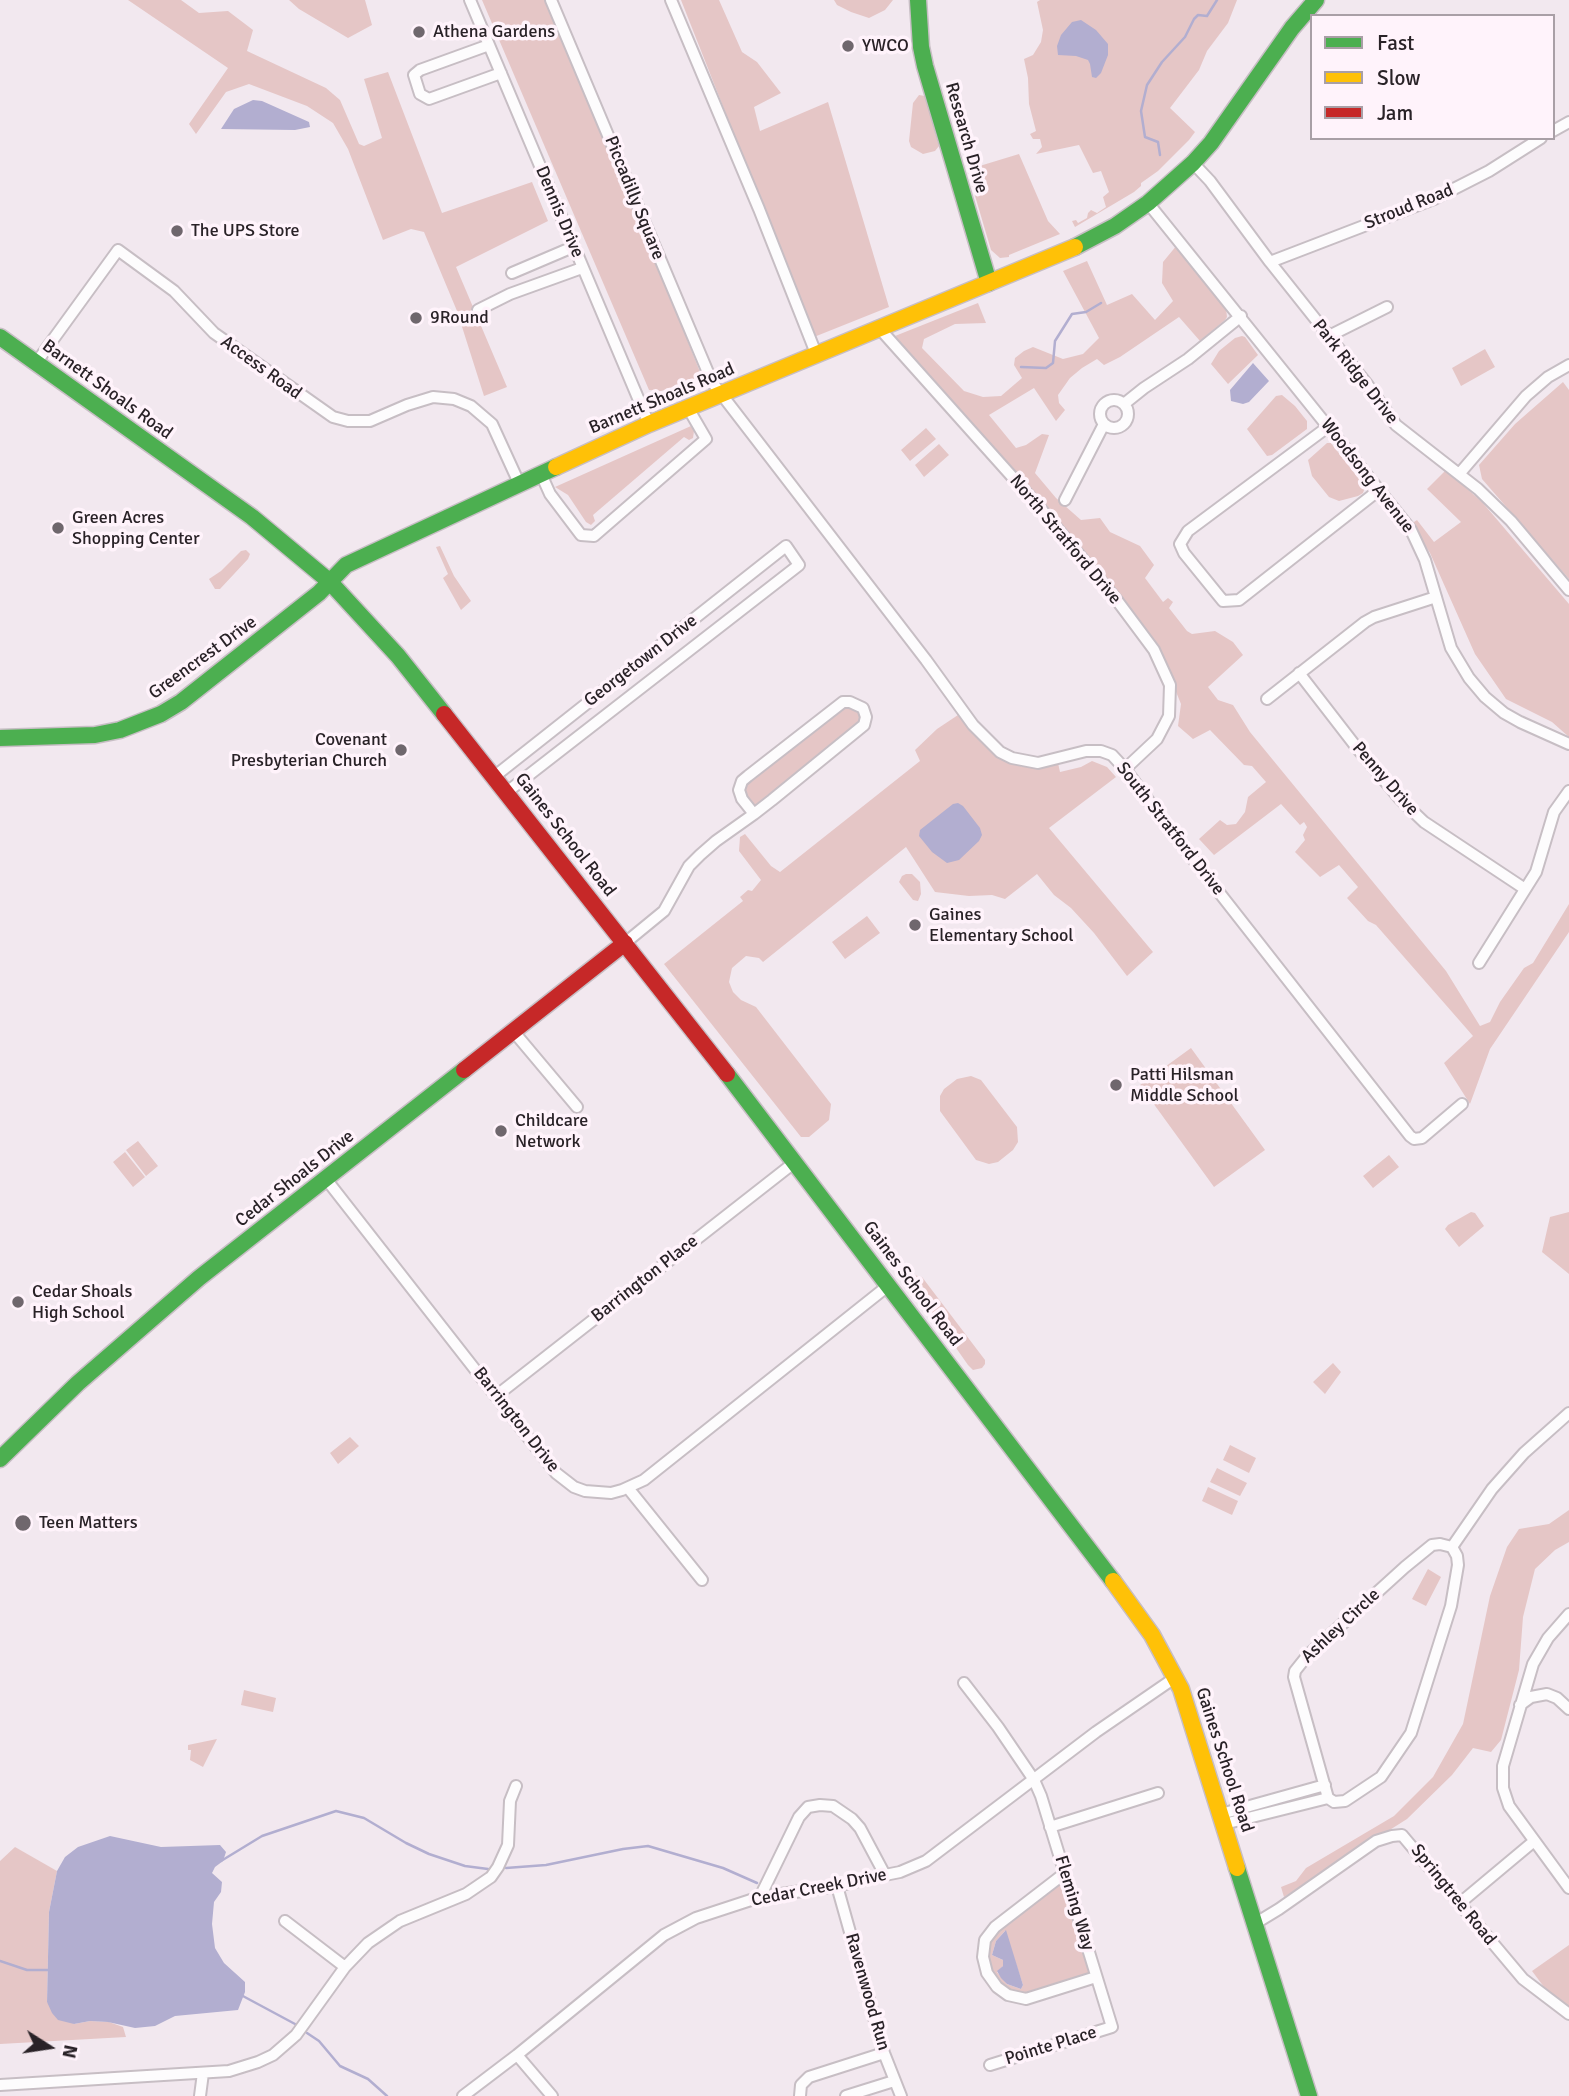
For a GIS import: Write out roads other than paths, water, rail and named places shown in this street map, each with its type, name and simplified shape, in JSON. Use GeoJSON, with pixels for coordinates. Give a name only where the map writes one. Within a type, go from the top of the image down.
{"type":"FeatureCollection","features":[{"type":"Feature","properties":{"kind":"main road","name":"Research Drive"},"geometry":{"type":"LineString","coordinates":[[918,0],[925,66],[989,284]]}},
{"type":"Feature","properties":{"kind":"main road","name":"Barnett Shoals Road"},"geometry":{"type":"LineString","coordinates":[[0,337],[251,517],[329,581],[346,565],[649,424],[1089,240],[1148,203],[1193,163],[1224,126],[1292,28],[1316,0]]}},
{"type":"Feature","properties":{"kind":"main road","name":"Greencrest Drive"},"geometry":{"type":"LineString","coordinates":[[0,738],[95,735],[120,730],[161,714],[235,660],[319,593],[329,581]]}},
{"type":"Feature","properties":{"kind":"main road","name":"Gaines School Road"},"geometry":{"type":"LineString","coordinates":[[329,581],[412,672],[495,776],[889,1285],[1135,1609],[1176,1676],[1309,2096]]}},
{"type":"Feature","properties":{"kind":"main road","name":"Cedar Shoals Drive"},"geometry":{"type":"LineString","coordinates":[[0,1459],[78,1382],[141,1326],[625,943]]}},
{"type":"Feature","properties":{"kind":"street","name":"Dennis Drive"},"geometry":{"type":"LineString","coordinates":[[470,0],[649,424]]}},
{"type":"Feature","properties":{"kind":"street","name":"Piccadilly Square"},"geometry":{"type":"LineString","coordinates":[[551,0],[651,240],[720,395]]}},
{"type":"Feature","properties":{"kind":"street"},"geometry":{"type":"LineString","coordinates":[[671,0],[760,209],[817,355]]}},
{"type":"Feature","properties":{"kind":"street"},"geometry":{"type":"LineString","coordinates":[[489,45],[420,70],[414,75],[420,94],[429,99],[501,73]]}},
{"type":"Feature","properties":{"kind":"street","name":"Stroud Road"},"geometry":{"type":"LineString","coordinates":[[1270,262],[1434,199],[1489,171],[1538,140]]}},
{"type":"Feature","properties":{"kind":"street","name":"Park Ridge Drive"},"geometry":{"type":"LineString","coordinates":[[1193,163],[1210,181],[1396,425],[1460,473],[1511,521],[1569,590]]}},
{"type":"Feature","properties":{"kind":"street","name":"Woodsong Avenue"},"geometry":{"type":"LineString","coordinates":[[1148,203],[1411,530],[1419,546],[1451,648],[1469,678],[1485,697],[1520,722],[1569,744]]}},
{"type":"Feature","properties":{"kind":"street"},"geometry":{"type":"LineString","coordinates":[[512,273],[573,247]]}},
{"type":"Feature","properties":{"kind":"street","name":"Access Road"},"geometry":{"type":"LineString","coordinates":[[36,363],[118,250],[174,291],[222,340],[332,417],[348,421],[370,421],[433,397],[454,399],[471,406],[492,424],[519,483]]}},
{"type":"Feature","properties":{"kind":"street"},"geometry":{"type":"LineString","coordinates":[[478,310],[510,294],[582,268]]}},
{"type":"Feature","properties":{"kind":"street"},"geometry":{"type":"LineString","coordinates":[[1329,336],[1387,307]]}},
{"type":"Feature","properties":{"kind":"street"},"geometry":{"type":"LineString","coordinates":[[1124,404],[1188,359],[1241,316]]}},
{"type":"Feature","properties":{"kind":"street","name":"North Stratford Drive"},"geometry":{"type":"LineString","coordinates":[[880,329],[1041,509],[1116,599],[1154,650],[1170,685],[1169,716],[1157,739],[1125,769]]}},
{"type":"Feature","properties":{"kind":"street"},"geometry":{"type":"LineString","coordinates":[[1460,473],[1526,396],[1548,377],[1569,365]]}},
{"type":"Feature","properties":{"kind":"street","name":"South Stratford Drive"},"geometry":{"type":"LineString","coordinates":[[720,395],[926,660],[972,725],[1000,752],[1012,758],[1038,763],[1086,751],[1101,751],[1112,755],[1410,1136],[1414,1139],[1422,1138],[1462,1104]]}},
{"type":"Feature","properties":{"kind":"street"},"geometry":{"type":"LineString","coordinates":[[1115,400],[1124,404],[1128,412],[1124,424],[1112,428],[1104,425],[1100,416],[1106,403],[1115,400]]}},
{"type":"Feature","properties":{"kind":"street"},"geometry":{"type":"LineString","coordinates":[[541,474],[550,494],[581,534],[594,536],[706,439],[688,408]]}},
{"type":"Feature","properties":{"kind":"street"},"geometry":{"type":"LineString","coordinates":[[1065,500],[1104,425]]}},
{"type":"Feature","properties":{"kind":"street"},"geometry":{"type":"LineString","coordinates":[[1329,426],[1188,531],[1180,544],[1184,553],[1223,601],[1239,600],[1379,490]]}},
{"type":"Feature","properties":{"kind":"street","name":"Georgetown Drive"},"geometry":{"type":"LineString","coordinates":[[495,776],[786,546],[800,565],[507,792]]}},
{"type":"Feature","properties":{"kind":"street"},"geometry":{"type":"LineString","coordinates":[[1267,699],[1354,629],[1374,617],[1436,597]]}},
{"type":"Feature","properties":{"kind":"street","name":"Penny Drive"},"geometry":{"type":"LineString","coordinates":[[1299,673],[1357,748],[1400,799],[1424,822],[1525,889]]}},
{"type":"Feature","properties":{"kind":"street"},"geometry":{"type":"LineString","coordinates":[[625,943],[664,911],[689,866],[699,855],[754,814],[864,725],[866,717],[863,708],[843,702],[748,775],[739,790],[742,799],[754,814]]}},
{"type":"Feature","properties":{"kind":"street"},"geometry":{"type":"LineString","coordinates":[[1479,962],[1539,863],[1554,812],[1569,791]]}},
{"type":"Feature","properties":{"kind":"street"},"geometry":{"type":"LineString","coordinates":[[514,1032],[577,1107]]}},
{"type":"Feature","properties":{"kind":"street","name":"Barrington Place"},"geometry":{"type":"LineString","coordinates":[[496,1396],[794,1162]]}},
{"type":"Feature","properties":{"kind":"street","name":"Barrington Drive"},"geometry":{"type":"LineString","coordinates":[[326,1179],[556,1473],[573,1487],[597,1493],[611,1493],[643,1480],[889,1285]]}},
{"type":"Feature","properties":{"kind":"street"},"geometry":{"type":"LineString","coordinates":[[1223,1819],[1328,1798],[1334,1802],[1345,1801],[1381,1777],[1411,1733],[1451,1606],[1458,1560],[1452,1548],[1492,1489],[1524,1453],[1569,1413]]}},
{"type":"Feature","properties":{"kind":"street"},"geometry":{"type":"LineString","coordinates":[[628,1488],[702,1580]]}},
{"type":"Feature","properties":{"kind":"street","name":"Ashley Circle"},"geometry":{"type":"LineString","coordinates":[[1328,1798],[1294,1677],[1295,1671],[1307,1656],[1432,1545],[1440,1544],[1452,1548]]}},
{"type":"Feature","properties":{"kind":"street"},"geometry":{"type":"LineString","coordinates":[[1569,1614],[1548,1638],[1533,1664],[1503,1766],[1503,1788],[1509,1806],[1569,1888]]}},
{"type":"Feature","properties":{"kind":"street","name":"Cedar Creek Drive"},"geometry":{"type":"LineString","coordinates":[[463,2096],[664,1935],[696,1918],[760,1897],[837,1885],[912,1867],[939,1853],[1176,1676]]}},
{"type":"Feature","properties":{"kind":"street","name":"Fleming Way"},"geometry":{"type":"LineString","coordinates":[[964,1683],[1034,1780],[1112,2027]]}},
{"type":"Feature","properties":{"kind":"street"},"geometry":{"type":"LineString","coordinates":[[1519,1705],[1531,1697],[1547,1694],[1558,1698],[1569,1709]]}},
{"type":"Feature","properties":{"kind":"street"},"geometry":{"type":"LineString","coordinates":[[1223,1819],[1325,1785]]}},
{"type":"Feature","properties":{"kind":"street"},"geometry":{"type":"LineString","coordinates":[[0,2085],[229,2071],[245,2067],[279,2051],[304,2024],[345,1967],[368,1943],[384,1931],[417,1914],[466,1894],[491,1877],[508,1845],[510,1801],[516,1786]]}},
{"type":"Feature","properties":{"kind":"street"},"geometry":{"type":"LineString","coordinates":[[1050,1827],[1158,1793]]}},
{"type":"Feature","properties":{"kind":"street"},"geometry":{"type":"LineString","coordinates":[[760,1897],[799,1817],[808,1807],[833,1807],[852,1819],[860,1828],[885,1875]]}},
{"type":"Feature","properties":{"kind":"street","name":"Springtree Road"},"geometry":{"type":"LineString","coordinates":[[1256,1923],[1376,1841],[1402,1835],[1522,1979],[1569,2014]]}},
{"type":"Feature","properties":{"kind":"street"},"geometry":{"type":"LineString","coordinates":[[1460,1903],[1533,1842]]}},
{"type":"Feature","properties":{"kind":"street"},"geometry":{"type":"LineString","coordinates":[[1065,1873],[995,1927],[985,1940],[983,1957],[987,1973],[997,1987],[1009,1995],[1027,2000],[1096,1977]]}},
{"type":"Feature","properties":{"kind":"street","name":"Ravenwood Run"},"geometry":{"type":"LineString","coordinates":[[837,1885],[884,2053],[901,2096]]}},
{"type":"Feature","properties":{"kind":"street"},"geometry":{"type":"LineString","coordinates":[[285,1921],[345,1967]]}},
{"type":"Feature","properties":{"kind":"street","name":"Pointe Place"},"geometry":{"type":"LineString","coordinates":[[990,2066],[1112,2027]]}},
{"type":"Feature","properties":{"kind":"street"},"geometry":{"type":"LineString","coordinates":[[800,2096],[801,2085],[809,2077],[884,2053]]}},
{"type":"Feature","properties":{"kind":"street"},"geometry":{"type":"LineString","coordinates":[[517,2055],[552,2096]]}},
{"type":"Feature","properties":{"kind":"street"},"geometry":{"type":"LineString","coordinates":[[200,2096],[203,2073]]}},
{"type":"Feature","properties":{"kind":"street"},"geometry":{"type":"LineString","coordinates":[[846,2096],[894,2081]]}},
{"type":"Feature","properties":{"kind":"waterway"},"geometry":{"type":"LineString","coordinates":[[1160,155],[1158,142],[1145,137],[1141,111],[1147,85],[1162,62],[1185,37],[1194,19],[1198,15],[1207,16],[1217,0]]}},
{"type":"Feature","properties":{"kind":"waterway"},"geometry":{"type":"LineString","coordinates":[[1021,367],[1046,368],[1053,363],[1055,341],[1072,314],[1086,312],[1101,303]]}},
{"type":"Feature","properties":{"kind":"waterway"},"geometry":{"type":"LineString","coordinates":[[221,1861],[262,1836],[336,1811],[364,1818],[429,1854],[465,1866],[488,1869]]}},
{"type":"Feature","properties":{"kind":"waterway"},"geometry":{"type":"LineString","coordinates":[[506,1868],[546,1865],[648,1846],[723,1868],[757,1883]]}},
{"type":"Feature","properties":{"kind":"waterway"},"geometry":{"type":"LineString","coordinates":[[0,1961],[27,1970],[48,1970]]}},
{"type":"Feature","properties":{"kind":"waterway"},"geometry":{"type":"LineString","coordinates":[[241,1995],[295,2024]]}},
{"type":"Feature","properties":{"kind":"waterway"},"geometry":{"type":"LineString","coordinates":[[307,2033],[319,2041],[340,2066],[368,2079],[387,2096]]}},
{"type":"Feature","properties":{"kind":"place","name":"Athena Gardens"},"geometry":{"type":"Point","coordinates":[419,32]}},
{"type":"Feature","properties":{"kind":"place","name":"YWCO"},"geometry":{"type":"Point","coordinates":[848,46]}},
{"type":"Feature","properties":{"kind":"place","name":"The UPS Store"},"geometry":{"type":"Point","coordinates":[177,231]}},
{"type":"Feature","properties":{"kind":"place","name":"9Round"},"geometry":{"type":"Point","coordinates":[416,318]}},
{"type":"Feature","properties":{"kind":"place","name":"Green Acres Shopping Center"},"geometry":{"type":"Point","coordinates":[58,528]}},
{"type":"Feature","properties":{"kind":"place","name":"Covenant Presbyterian Church"},"geometry":{"type":"Point","coordinates":[401,750]}},
{"type":"Feature","properties":{"kind":"place","name":"Gaines Elementary School"},"geometry":{"type":"Point","coordinates":[915,925]}},
{"type":"Feature","properties":{"kind":"place","name":"Patti Hilsman Middle School"},"geometry":{"type":"Point","coordinates":[1116,1085]}},
{"type":"Feature","properties":{"kind":"place","name":"Childcare Network"},"geometry":{"type":"Point","coordinates":[501,1131]}},
{"type":"Feature","properties":{"kind":"place","name":"Cedar Shoals High School"},"geometry":{"type":"Point","coordinates":[18,1302]}},
{"type":"Feature","properties":{"kind":"place","name":"Teen Matters"},"geometry":{"type":"Point","coordinates":[23,1523]}}]}
